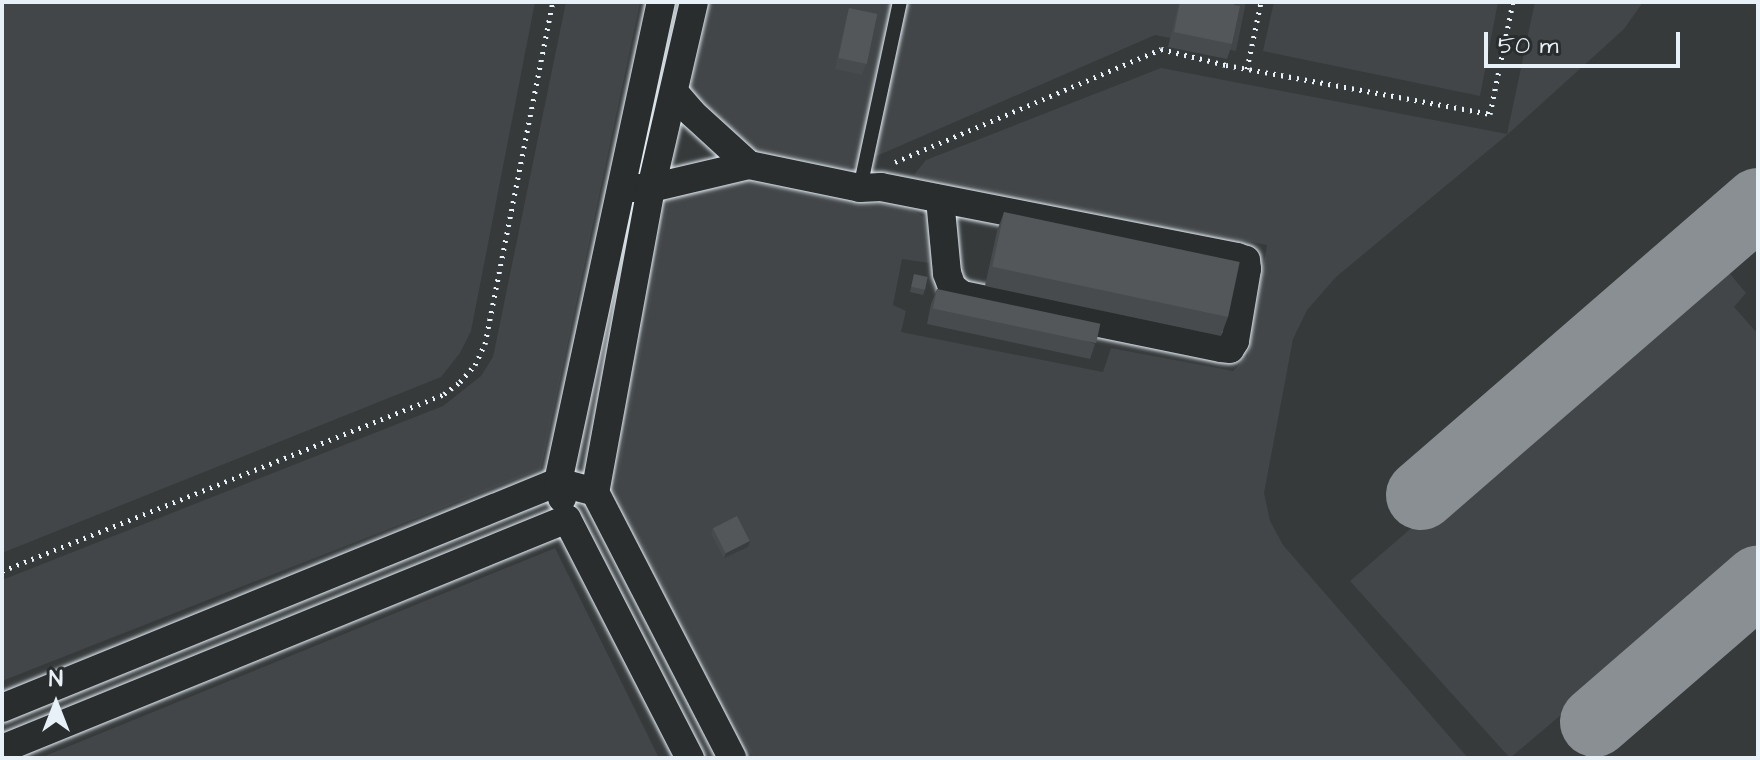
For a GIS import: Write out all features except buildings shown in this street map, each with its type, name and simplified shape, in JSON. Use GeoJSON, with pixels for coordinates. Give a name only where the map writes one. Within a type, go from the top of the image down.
{"type":"FeatureCollection","features":[{"type":"Feature","properties":{"kind":"street"},"geometry":{"type":"LineString","coordinates":[[661,2],[558,482],[567,519],[690,758]]}},
{"type":"Feature","properties":{"kind":"street"},"geometry":{"type":"LineString","coordinates":[[2,749],[567,519],[595,492],[651,188],[694,2]]}},
{"type":"Feature","properties":{"kind":"street"},"geometry":{"type":"LineString","coordinates":[[674,92],[692,113],[749,165]]}},
{"type":"Feature","properties":{"kind":"street"},"geometry":{"type":"LineString","coordinates":[[622,188],[651,188],[749,165],[940,199],[1246,260],[1235,341],[1230,349],[1221,348],[962,295],[952,287],[947,273],[940,199]]}},
{"type":"Feature","properties":{"kind":"street"},"geometry":{"type":"LineString","coordinates":[[2,708],[558,482],[595,492],[732,758]]}},
{"type":"Feature","properties":{"kind":"lane"},"geometry":{"type":"LineString","coordinates":[[870,188],[900,2]]}},
{"type":"Feature","properties":{"kind":"path"},"geometry":{"type":"LineString","coordinates":[[2,571],[444,394],[460,382],[475,365],[485,344],[553,2]]}},
{"type":"Feature","properties":{"kind":"path"},"geometry":{"type":"LineString","coordinates":[[1247,69],[1261,2]]}},
{"type":"Feature","properties":{"kind":"path"},"geometry":{"type":"LineString","coordinates":[[870,188],[893,163],[924,147],[1161,49],[1247,69],[1490,114],[1513,2]]}},
{"type":"Feature","properties":{"kind":"shaded area"},"geometry":{"type":"Polygon","coordinates":[[[2,2],[1758,2],[1758,758],[2,758],[2,2]]]}},
{"type":"Feature","properties":{"kind":"shaded area"},"geometry":{"type":"Polygon","coordinates":[[[2,2],[535,2],[471,331],[460,353],[441,377],[2,553],[2,2]]]}},
{"type":"Feature","properties":{"kind":"shaded area"},"geometry":{"type":"Polygon","coordinates":[[[566,2],[640,2],[541,469],[2,681],[2,580],[443,406],[481,376],[493,357],[566,2]]]}},
{"type":"Feature","properties":{"kind":"shaded area"},"geometry":{"type":"Polygon","coordinates":[[[710,2],[1246,2],[1236,51],[1155,35],[849,168],[753,148],[690,91],[710,2]]]}},
{"type":"Feature","properties":{"kind":"shaded area"},"geometry":{"type":"Polygon","coordinates":[[[1274,2],[1498,2],[1480,96],[1263,51],[1274,2]]]}},
{"type":"Feature","properties":{"kind":"shaded area"},"geometry":{"type":"Polygon","coordinates":[[[1535,2],[1643,2],[1624,29],[1508,134],[1336,277],[1307,310],[1293,339],[1264,493],[1270,521],[1283,545],[1468,758],[753,758],[614,491],[668,198],[747,181],[858,205],[881,204],[911,210],[924,217],[929,263],[902,259],[893,305],[906,311],[901,332],[1103,372],[1111,348],[1233,371],[1248,356],[1267,245],[914,175],[926,160],[1161,68],[1507,134],[1535,2]]]}},
{"type":"Feature","properties":{"kind":"shaded area"},"geometry":{"type":"Polygon","coordinates":[[[1720,262],[1746,293],[1734,307],[1758,334],[1758,548],[1510,758],[1350,581],[1720,262]]]}},
{"type":"Feature","properties":{"kind":"shaded area"},"geometry":{"type":"Polygon","coordinates":[[[555,548],[659,758],[40,758],[555,548]]]}},
{"type":"Feature","properties":{"kind":"taxiway"},"geometry":{"type":"LineString","coordinates":[[1421,495],[1758,203]]}},
{"type":"Feature","properties":{"kind":"taxiway"},"geometry":{"type":"LineString","coordinates":[[1595,722],[1758,581]]}}]}
